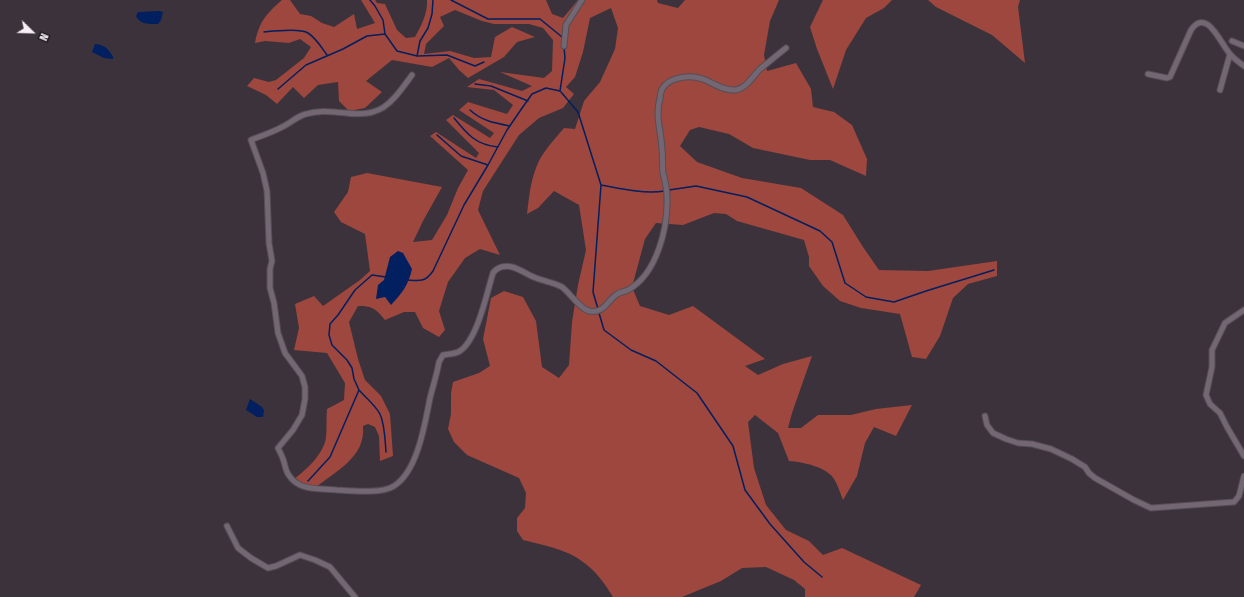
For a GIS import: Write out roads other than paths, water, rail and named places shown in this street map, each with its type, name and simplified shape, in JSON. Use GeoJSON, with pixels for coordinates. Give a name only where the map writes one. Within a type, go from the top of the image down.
{"type":"FeatureCollection","features":[{"type":"Feature","properties":{"kind":"street"},"geometry":{"type":"LineString","coordinates":[[564,46],[566,25],[582,0]]}},
{"type":"Feature","properties":{"kind":"street"},"geometry":{"type":"LineString","coordinates":[[1148,74],[1167,78],[1170,77],[1191,30],[1195,24],[1200,22],[1210,27],[1230,54],[1244,66]]}},
{"type":"Feature","properties":{"kind":"street"},"geometry":{"type":"LineString","coordinates":[[1232,41],[1244,46]]}},
{"type":"Feature","properties":{"kind":"street"},"geometry":{"type":"LineString","coordinates":[[412,75],[398,94],[380,111],[370,114],[325,111],[306,114],[293,119],[283,127],[251,140],[263,173],[267,191],[269,243],[272,261],[270,270],[270,288],[274,303],[278,333],[285,353],[302,376],[304,387],[305,399],[302,415],[293,430],[278,448],[288,473],[293,480],[303,487],[350,491],[384,490],[394,486],[401,480],[414,461],[418,449],[439,362],[443,356],[458,352],[473,335],[494,271],[496,269],[507,266],[516,268],[536,278],[560,286],[582,307],[590,311],[601,309],[616,294],[627,290],[639,282],[646,275],[656,257],[664,231],[667,199],[663,172],[662,148],[657,118],[658,105],[662,90],[668,82],[681,77],[702,79],[726,89],[735,90],[748,83],[758,71],[786,48]]}},
{"type":"Feature","properties":{"kind":"street"},"geometry":{"type":"LineString","coordinates":[[1220,90],[1230,54]]}},
{"type":"Feature","properties":{"kind":"street"},"geometry":{"type":"LineString","coordinates":[[1244,310],[1225,323],[1212,350],[1212,367],[1206,395],[1210,404],[1220,413],[1244,456]]}},
{"type":"Feature","properties":{"kind":"street"},"geometry":{"type":"LineString","coordinates":[[985,416],[987,425],[993,433],[1018,443],[1032,444],[1051,449],[1085,467],[1095,478],[1151,508],[1234,502],[1239,496],[1244,476]]}},
{"type":"Feature","properties":{"kind":"street"},"geometry":{"type":"LineString","coordinates":[[227,526],[238,548],[268,568],[300,555],[315,560],[330,567],[355,597]]}},
{"type":"Feature","properties":{"kind":"water"},"geometry":{"type":"Polygon","coordinates":[[[138,12],[163,12],[161,20],[158,24],[149,24],[140,21],[136,16],[138,12]]]}},
{"type":"Feature","properties":{"kind":"water"},"geometry":{"type":"Polygon","coordinates":[[[95,44],[106,48],[113,59],[104,58],[92,52],[95,44]]]}},
{"type":"Feature","properties":{"kind":"water"},"geometry":{"type":"Polygon","coordinates":[[[398,251],[403,253],[412,269],[409,280],[404,289],[391,305],[385,297],[376,299],[378,285],[384,280],[390,257],[398,251]]]}},
{"type":"Feature","properties":{"kind":"water"},"geometry":{"type":"Polygon","coordinates":[[[250,399],[262,407],[264,410],[263,417],[257,417],[246,410],[250,399]]]}},
{"type":"Feature","properties":{"kind":"waterway"},"geometry":{"type":"LineString","coordinates":[[370,0],[383,20],[385,34],[397,51],[417,56],[420,41],[428,28],[432,14],[433,0]]}},
{"type":"Feature","properties":{"kind":"waterway"},"geometry":{"type":"LineString","coordinates":[[451,0],[488,19],[540,19],[562,37]]}},
{"type":"Feature","properties":{"kind":"waterway"},"geometry":{"type":"LineString","coordinates":[[264,32],[287,30],[304,31],[319,43],[327,55]]}},
{"type":"Feature","properties":{"kind":"waterway"},"geometry":{"type":"LineString","coordinates":[[278,89],[306,65],[343,49],[367,36],[385,34]]}},
{"type":"Feature","properties":{"kind":"waterway"},"geometry":{"type":"LineString","coordinates":[[408,280],[416,281],[425,279],[433,271],[464,205],[507,130],[532,94],[546,88],[560,91],[565,58],[564,47]]}},
{"type":"Feature","properties":{"kind":"waterway"},"geometry":{"type":"LineString","coordinates":[[418,56],[447,55],[475,66],[484,62]]}},
{"type":"Feature","properties":{"kind":"waterway"},"geometry":{"type":"LineString","coordinates":[[475,84],[491,86],[528,101]]}},
{"type":"Feature","properties":{"kind":"waterway"},"geometry":{"type":"LineString","coordinates":[[561,92],[578,112],[601,185],[593,292],[598,309]]}},
{"type":"Feature","properties":{"kind":"waterway"},"geometry":{"type":"LineString","coordinates":[[470,110],[493,123],[510,126]]}},
{"type":"Feature","properties":{"kind":"waterway"},"geometry":{"type":"LineString","coordinates":[[454,118],[473,138],[484,144],[498,147]]}},
{"type":"Feature","properties":{"kind":"waterway"},"geometry":{"type":"LineString","coordinates":[[437,135],[461,156],[488,165]]}},
{"type":"Feature","properties":{"kind":"waterway"},"geometry":{"type":"LineString","coordinates":[[601,185],[641,191],[665,191]]}},
{"type":"Feature","properties":{"kind":"waterway"},"geometry":{"type":"LineString","coordinates":[[669,190],[696,186],[747,197],[820,231],[832,242],[845,283],[866,297],[894,302],[994,270]]}},
{"type":"Feature","properties":{"kind":"waterway"},"geometry":{"type":"LineString","coordinates":[[308,481],[330,457],[359,390],[354,379],[352,368],[347,360],[332,345],[329,335],[330,324],[355,290],[372,275],[386,277]]}},
{"type":"Feature","properties":{"kind":"waterway"},"geometry":{"type":"LineString","coordinates":[[599,313],[604,330],[631,350],[656,361],[697,393],[733,446],[745,490],[770,524],[804,562],[822,577]]}},
{"type":"Feature","properties":{"kind":"waterway"},"geometry":{"type":"LineString","coordinates":[[359,390],[378,411],[382,418],[386,452]]}}]}
